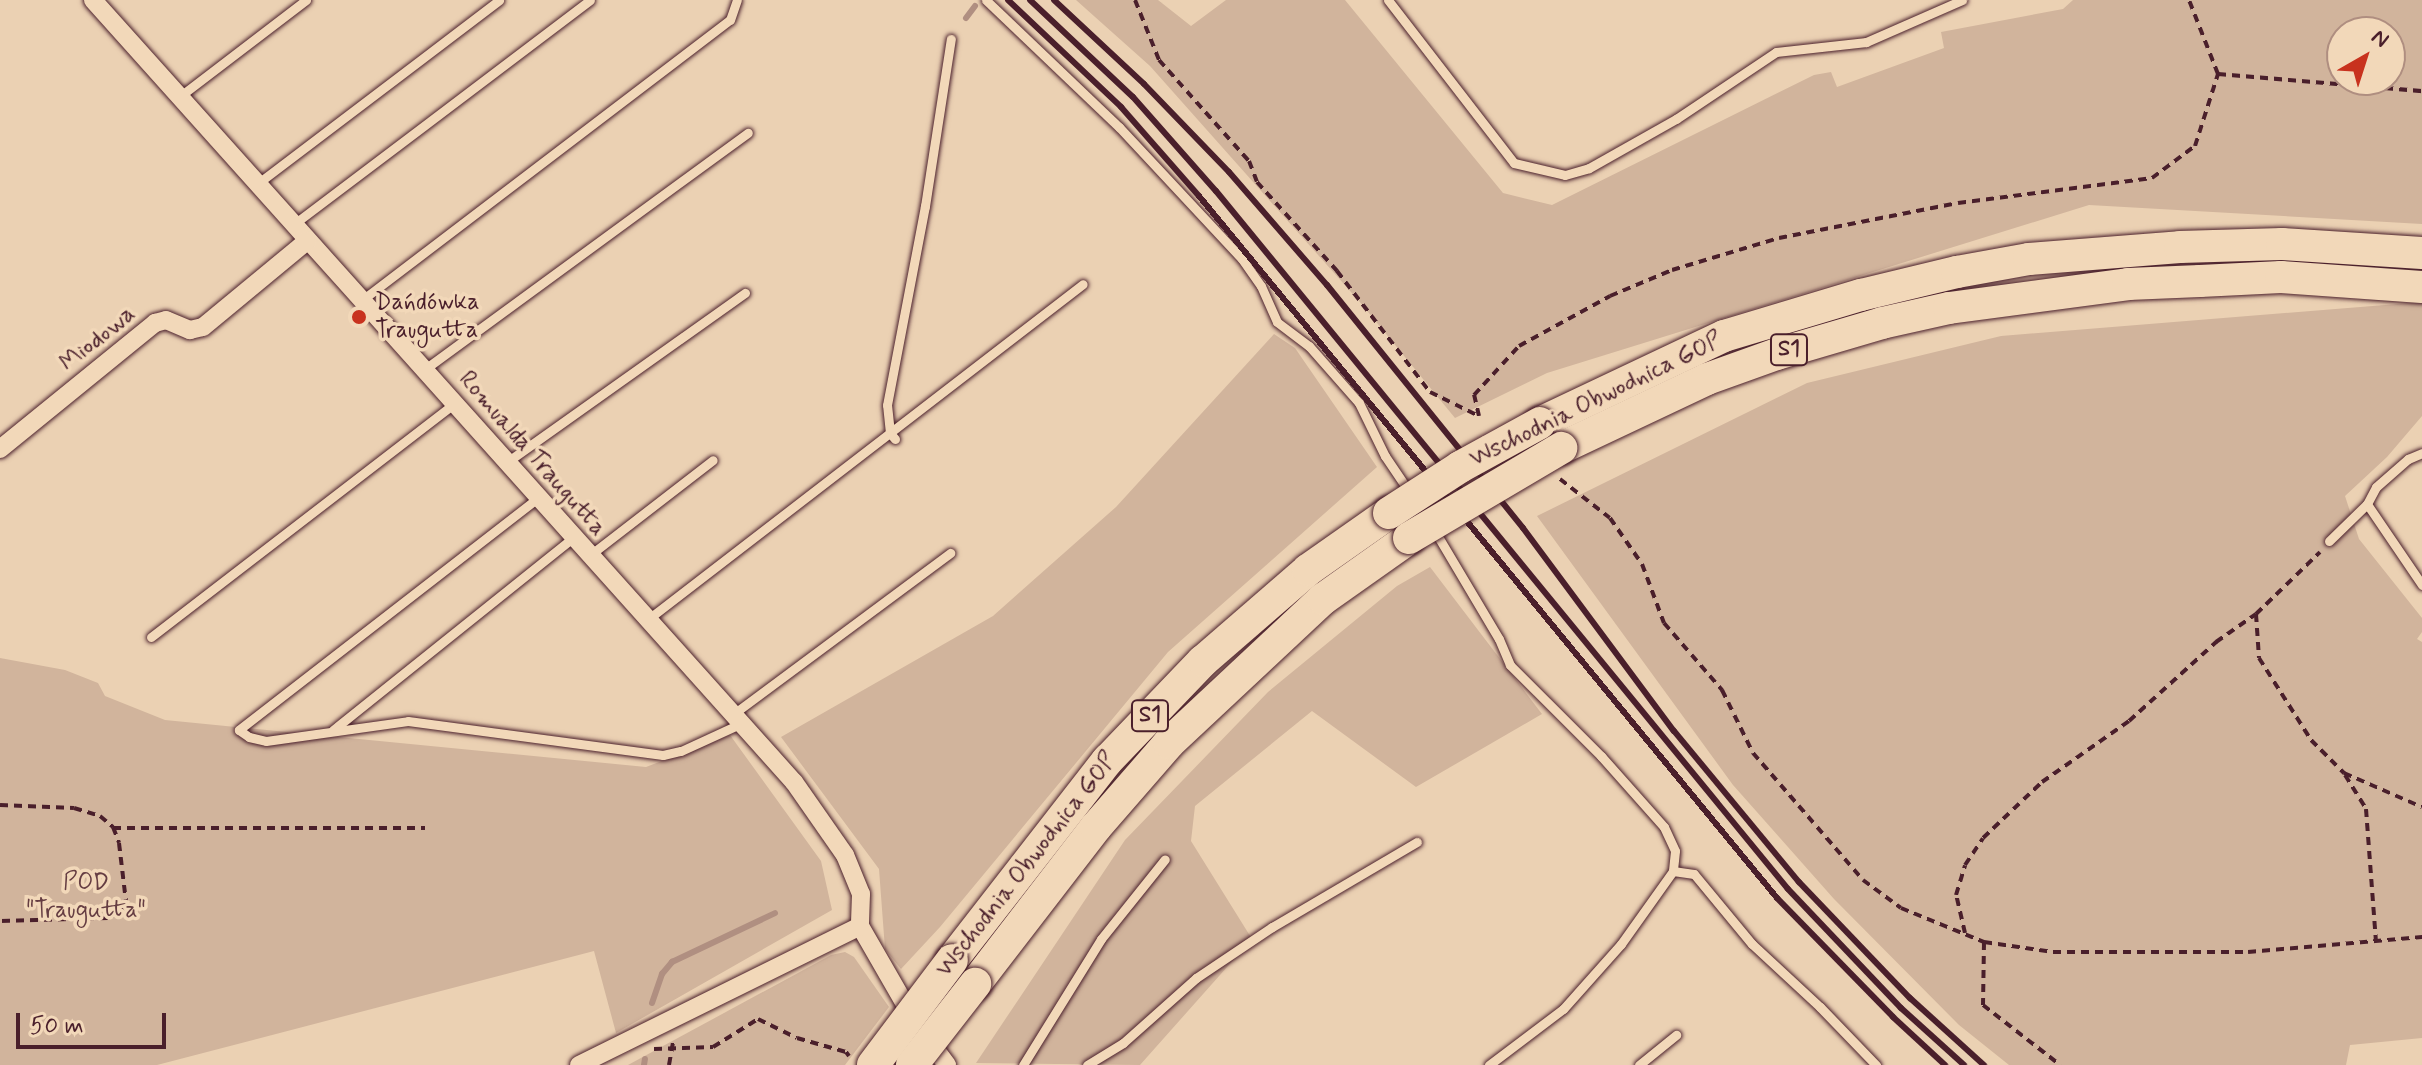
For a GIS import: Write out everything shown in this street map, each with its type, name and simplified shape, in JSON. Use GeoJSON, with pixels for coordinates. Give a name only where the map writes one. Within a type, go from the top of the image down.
{"type":"FeatureCollection","features":[{"type":"Feature","properties":{"kind":"highway","name":"Wschodnia Obwodnica GOP"},"geometry":{"type":"LineString","coordinates":[[873,1065],[1097,773],[1203,661],[1308,570],[1460,467],[1540,423],[1724,336],[1847,299],[1957,272],[2029,259],[2180,247],[2282,244],[2422,253]]}},
{"type":"Feature","properties":{"kind":"highway","name":"Wschodnia Obwodnica GOP"},"geometry":{"type":"LineString","coordinates":[[912,1065],[1096,827],[1169,743],[1323,599],[1409,538],[1558,462],[1707,379],[1882,323],[1949,308],[2128,284],[2281,277],[2422,287]]}},
{"type":"Feature","properties":{"kind":"street","name":"Romualda Traugutta"},"geometry":{"type":"LineString","coordinates":[[93,0],[794,782],[845,855],[861,894],[860,926]]}},
{"type":"Feature","properties":{"kind":"street","name":"Miodowa"},"geometry":{"type":"LineString","coordinates":[[0,449],[155,323],[166,320],[190,330],[203,327],[308,240]]}},
{"type":"Feature","properties":{"kind":"street"},"geometry":{"type":"LineString","coordinates":[[579,1065],[860,926],[917,1025],[947,1065]]}},
{"type":"Feature","properties":{"kind":"lane"},"geometry":{"type":"LineString","coordinates":[[179,97],[306,0]]}},
{"type":"Feature","properties":{"kind":"lane"},"geometry":{"type":"LineString","coordinates":[[257,184],[499,0]]}},
{"type":"Feature","properties":{"kind":"lane"},"geometry":{"type":"LineString","coordinates":[[294,224],[590,0]]}},
{"type":"Feature","properties":{"kind":"lane"},"geometry":{"type":"LineString","coordinates":[[986,0],[1119,127],[1242,259],[1261,286],[1277,322],[1309,346],[1359,403],[1385,456],[1453,557],[1510,665],[1601,756],[1664,827],[1675,851],[1673,871],[1621,944],[1563,1009],[1489,1065]]}},
{"type":"Feature","properties":{"kind":"lane"},"geometry":{"type":"LineString","coordinates":[[1388,0],[1514,163],[1565,175],[1589,168],[1676,119],[1776,52],[1866,42],[1962,0]]}},
{"type":"Feature","properties":{"kind":"lane"},"geometry":{"type":"LineString","coordinates":[[362,300],[730,20],[732,1]]}},
{"type":"Feature","properties":{"kind":"lane"},"geometry":{"type":"LineString","coordinates":[[892,436],[887,405],[925,206],[951,39]]}},
{"type":"Feature","properties":{"kind":"lane"},"geometry":{"type":"LineString","coordinates":[[425,369],[748,133]]}},
{"type":"Feature","properties":{"kind":"lane"},"geometry":{"type":"LineString","coordinates":[[647,620],[892,436],[1083,284]]}},
{"type":"Feature","properties":{"kind":"lane"},"geometry":{"type":"LineString","coordinates":[[507,462],[745,293]]}},
{"type":"Feature","properties":{"kind":"lane"},"geometry":{"type":"LineString","coordinates":[[151,637],[455,403]]}},
{"type":"Feature","properties":{"kind":"lane"},"geometry":{"type":"LineString","coordinates":[[2329,541],[2367,504],[2376,487],[2408,459],[2422,453]]}},
{"type":"Feature","properties":{"kind":"lane"},"geometry":{"type":"LineString","coordinates":[[590,555],[713,460]]}},
{"type":"Feature","properties":{"kind":"lane"},"geometry":{"type":"LineString","coordinates":[[539,497],[239,730],[249,737],[266,741],[408,721],[663,755],[681,751],[736,719],[950,553]]}},
{"type":"Feature","properties":{"kind":"lane"},"geometry":{"type":"LineString","coordinates":[[2367,504],[2422,585]]}},
{"type":"Feature","properties":{"kind":"lane"},"geometry":{"type":"LineString","coordinates":[[333,730],[574,537]]}},
{"type":"Feature","properties":{"kind":"lane"},"geometry":{"type":"LineString","coordinates":[[1087,1065],[1123,1043],[1196,978],[1272,927],[1417,842]]}},
{"type":"Feature","properties":{"kind":"lane"},"geometry":{"type":"LineString","coordinates":[[1023,1065],[1101,939],[1165,859]]}},
{"type":"Feature","properties":{"kind":"lane"},"geometry":{"type":"LineString","coordinates":[[1673,871],[1694,874],[1752,944],[1820,1007],[1876,1065]]}},
{"type":"Feature","properties":{"kind":"lane"},"geometry":{"type":"LineString","coordinates":[[1639,1065],[1676,1035]]}},
{"type":"Feature","properties":{"kind":"path"},"geometry":{"type":"LineString","coordinates":[[1135,0],[1159,60],[1249,161],[1257,182],[1337,271],[1430,392],[1490,424]]}},
{"type":"Feature","properties":{"kind":"path"},"geometry":{"type":"LineString","coordinates":[[1479,416],[1474,395],[1519,346],[1610,296],[1672,270],[1779,238],[1928,209],[2152,178],[2195,146],[2218,74],[2189,0]]}},
{"type":"Feature","properties":{"kind":"path"},"geometry":{"type":"LineString","coordinates":[[2218,74],[2422,91]]}},
{"type":"Feature","properties":{"kind":"path"},"geometry":{"type":"LineString","coordinates":[[1558,462],[1610,518],[1642,564],[1664,623],[1722,690],[1753,753],[1863,880],[1901,908],[1984,942],[2053,952],[2248,952],[2422,937]]}},
{"type":"Feature","properties":{"kind":"path"},"geometry":{"type":"LineString","coordinates":[[1965,933],[1956,895],[1965,865],[1983,838],[2042,782],[2129,721],[2216,642],[2256,614],[2329,541]]}},
{"type":"Feature","properties":{"kind":"path"},"geometry":{"type":"LineString","coordinates":[[2256,614],[2259,658],[2311,740],[2344,773],[2366,809],[2376,941]]}},
{"type":"Feature","properties":{"kind":"path"},"geometry":{"type":"LineString","coordinates":[[2344,773],[2422,807]]}},
{"type":"Feature","properties":{"kind":"path"},"geometry":{"type":"LineString","coordinates":[[0,805],[74,808],[100,816],[113,828],[126,874],[126,902],[119,913],[108,918],[0,921]]}},
{"type":"Feature","properties":{"kind":"path"},"geometry":{"type":"LineString","coordinates":[[113,828],[425,828]]}},
{"type":"Feature","properties":{"kind":"path"},"geometry":{"type":"LineString","coordinates":[[1984,942],[1983,1005],[2060,1065]]}},
{"type":"Feature","properties":{"kind":"path"},"geometry":{"type":"LineString","coordinates":[[640,1050],[713,1047],[758,1019],[797,1038],[846,1052],[855,1065]]}},
{"type":"Feature","properties":{"kind":"green space"},"geometry":{"type":"Polygon","coordinates":[[[1076,0],[1158,0],[1191,26],[1226,0],[1345,0],[1503,193],[1552,205],[1814,75],[1831,72],[1837,87],[1944,48],[1941,32],[2063,9],[2073,0],[2422,0],[2422,224],[2089,205],[1547,373],[1455,418],[1359,301],[1150,66],[1076,0]]]}},
{"type":"Feature","properties":{"kind":"green space"},"geometry":{"type":"Polygon","coordinates":[[[2422,302],[2422,416],[2387,457],[2345,496],[2359,539],[2422,618],[2422,632],[2417,639],[2422,642],[2422,1038],[2350,1045],[2346,1065],[2009,1065],[1959,1025],[1834,899],[1733,785],[1537,516],[1807,383],[2001,336],[2422,302]]]}},
{"type":"Feature","properties":{"kind":"green space"},"geometry":{"type":"Polygon","coordinates":[[[1274,334],[1295,348],[1377,467],[1168,652],[940,927],[901,969],[885,949],[879,869],[781,737],[993,616],[1116,507],[1274,334]]]}},
{"type":"Feature","properties":{"kind":"green space"},"geometry":{"type":"Polygon","coordinates":[[[1430,567],[1542,714],[1416,787],[1312,711],[1195,806],[1191,841],[1252,939],[1140,1065],[976,1063],[1125,840],[1268,692],[1397,586],[1430,567]]]}},
{"type":"Feature","properties":{"kind":"green space","name":"POD \"Traugutta\""},"geometry":{"type":"Polygon","coordinates":[[[0,658],[65,670],[98,683],[105,696],[165,720],[646,767],[730,735],[821,861],[832,910],[616,1033],[594,951],[157,1065],[0,1065],[0,658]]]}},
{"type":"Feature","properties":{"kind":"green space"},"geometry":{"type":"Polygon","coordinates":[[[845,952],[854,957],[889,1007],[845,1065],[628,1065],[831,955],[845,952]]]}},
{"type":"Feature","properties":{"kind":"waterway"},"geometry":{"type":"LineString","coordinates":[[966,18],[975,6]]}},
{"type":"Feature","properties":{"kind":"waterway"},"geometry":{"type":"LineString","coordinates":[[652,1003],[662,974],[672,962],[775,913]]}},
{"type":"Feature","properties":{"kind":"waterway"},"geometry":{"type":"LineString","coordinates":[[644,1065],[645,1059]]}},
{"type":"Feature","properties":{"kind":"railway"},"geometry":{"type":"LineString","coordinates":[[1008,0],[1121,107],[1199,196],[1777,898],[1893,1017],[1945,1065]]}},
{"type":"Feature","properties":{"kind":"railway"},"geometry":{"type":"LineString","coordinates":[[1030,0],[1133,97],[1216,191],[1788,889],[1901,1008],[1964,1065]]}},
{"type":"Feature","properties":{"kind":"railway"},"geometry":{"type":"LineString","coordinates":[[1054,0],[1144,84],[1229,172],[1327,285],[1523,528],[1674,731],[1799,882],[1910,998],[1984,1065]]}},
{"type":"Feature","properties":{"kind":"place","name":"Dańdówka Traugutta"},"geometry":{"type":"Point","coordinates":[359,317]}}]}
